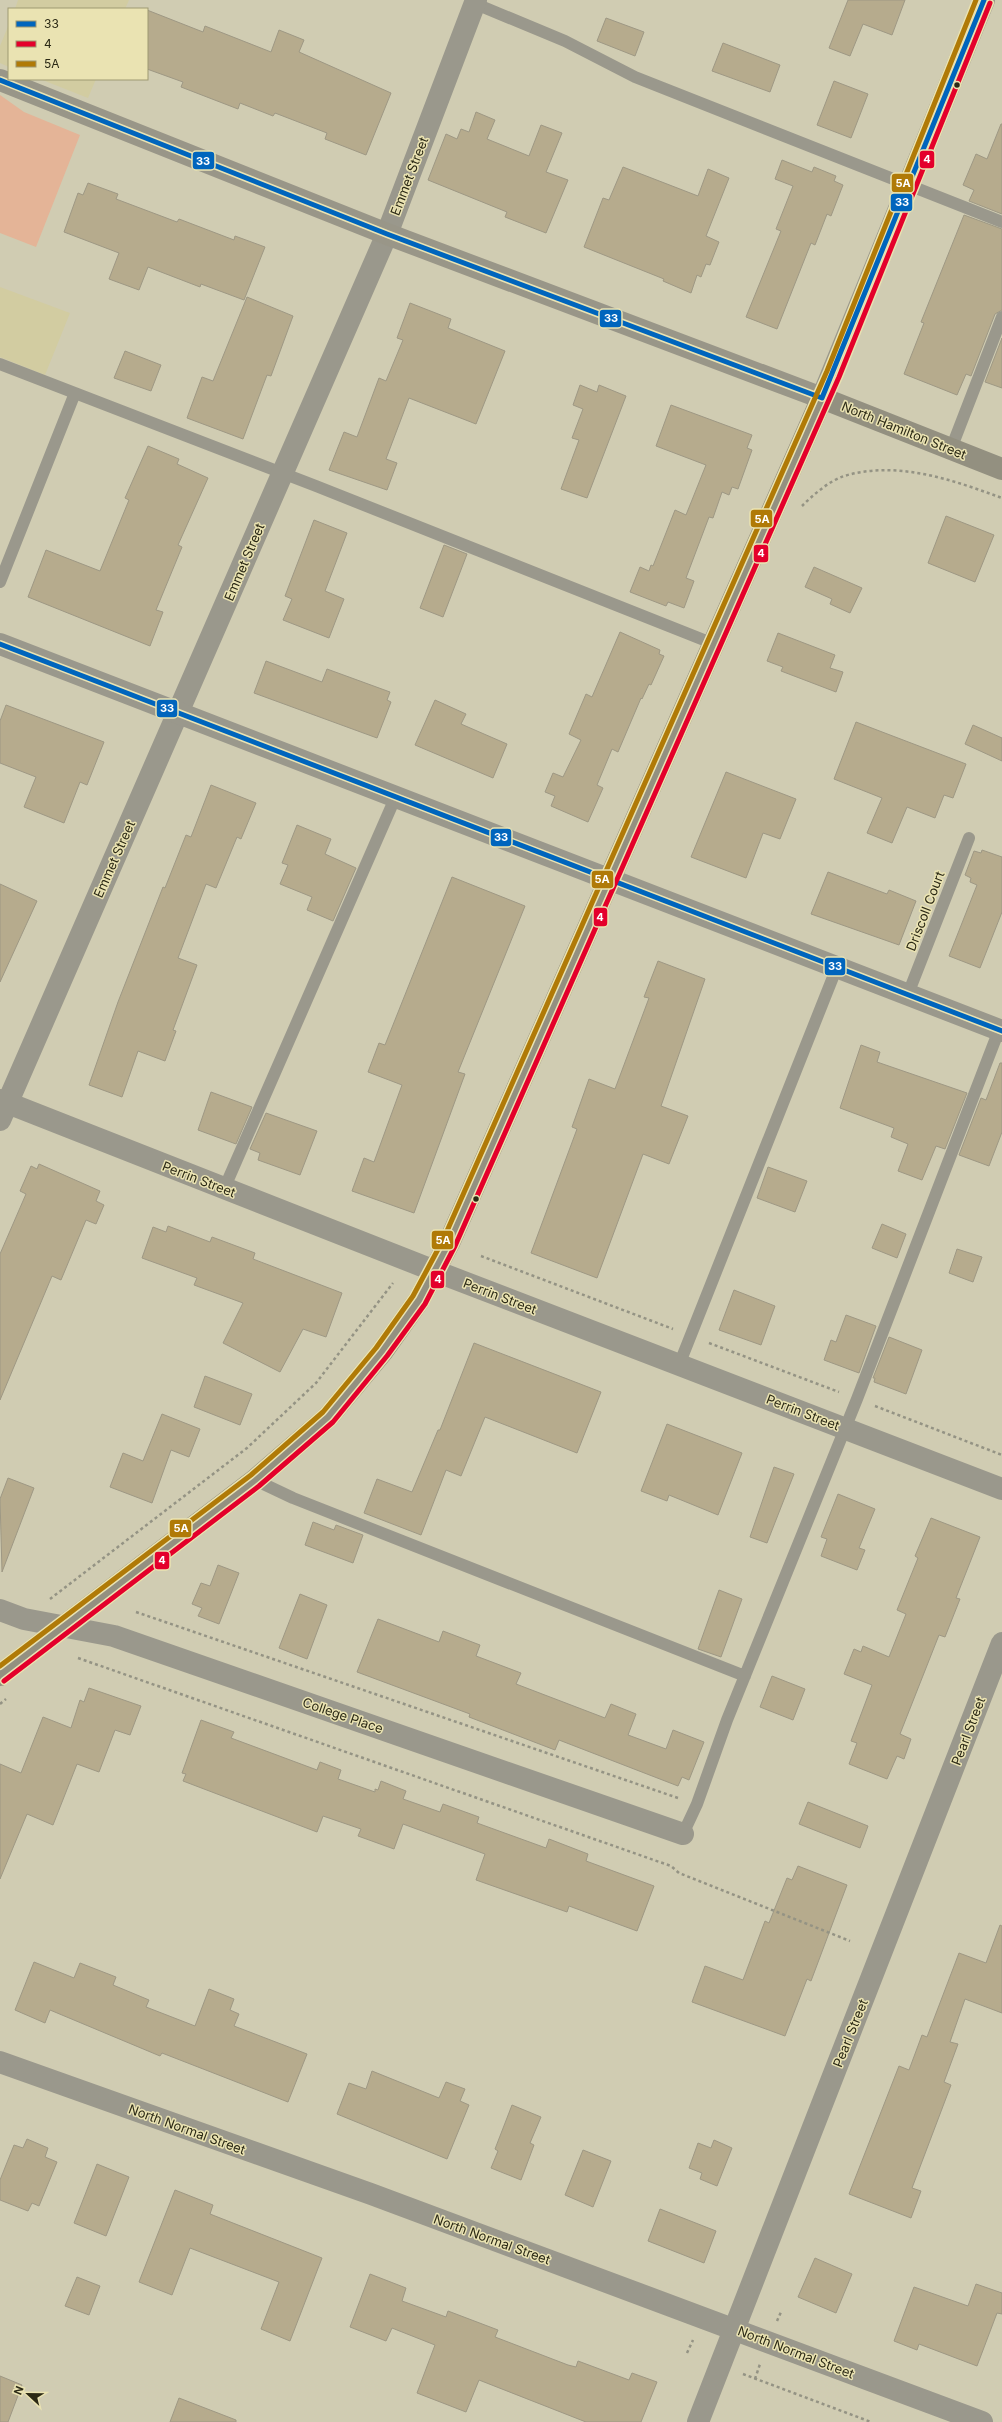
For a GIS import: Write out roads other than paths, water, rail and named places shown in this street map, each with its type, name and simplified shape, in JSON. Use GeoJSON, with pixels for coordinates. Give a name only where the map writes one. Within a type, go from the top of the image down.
{"type":"FeatureCollection","features":[{"type":"Feature","properties":{"kind":"main road","name":"North Hamilton Street"},"geometry":{"type":"LineString","coordinates":[[0,80],[387,234],[822,398],[1002,469]]}},
{"type":"Feature","properties":{"kind":"main road"},"geometry":{"type":"LineString","coordinates":[[0,1675],[63,1628],[292,1450],[340,1404],[386,1346],[419,1300],[435,1271],[822,398]]}},
{"type":"Feature","properties":{"kind":"street"},"geometry":{"type":"LineString","coordinates":[[822,398],[910,185],[984,0]]}},
{"type":"Feature","properties":{"kind":"street","name":"Emmet Street"},"geometry":{"type":"LineString","coordinates":[[2,1108],[179,714],[282,473],[387,234],[472,1]]}},
{"type":"Feature","properties":{"kind":"street"},"geometry":{"type":"LineString","coordinates":[[0,644],[1000,1030]]}},
{"type":"Feature","properties":{"kind":"street","name":"Perrin Street"},"geometry":{"type":"LineString","coordinates":[[2,1108],[224,1189],[1002,1489]]}},
{"type":"Feature","properties":{"kind":"street","name":"College Place"},"geometry":{"type":"LineString","coordinates":[[0,1610],[24,1619],[63,1628],[114,1636],[683,1834]]}},
{"type":"Feature","properties":{"kind":"street","name":"Pearl Street"},"geometry":{"type":"LineString","coordinates":[[698,2422],[733,2328],[1002,1643]]}},
{"type":"Feature","properties":{"kind":"street","name":"North Normal Street"},"geometry":{"type":"LineString","coordinates":[[0,2062],[371,2194],[982,2422]]}},
{"type":"Feature","properties":{"kind":"lane"},"geometry":{"type":"LineString","coordinates":[[472,1],[565,41],[635,77],[1002,222]]}},
{"type":"Feature","properties":{"kind":"lane"},"geometry":{"type":"LineString","coordinates":[[951,449],[1002,317]]}},
{"type":"Feature","properties":{"kind":"lane"},"geometry":{"type":"LineString","coordinates":[[0,364],[282,473],[714,644]]}},
{"type":"Feature","properties":{"kind":"lane"},"geometry":{"type":"LineString","coordinates":[[0,582],[75,393]]}},
{"type":"Feature","properties":{"kind":"lane"},"geometry":{"type":"LineString","coordinates":[[224,1189],[396,796]]}},
{"type":"Feature","properties":{"kind":"lane","name":"Driscoll Court"},"geometry":{"type":"LineString","coordinates":[[908,994],[969,838]]}},
{"type":"Feature","properties":{"kind":"lane"},"geometry":{"type":"LineString","coordinates":[[679,1365],[837,967]]}},
{"type":"Feature","properties":{"kind":"lane"},"geometry":{"type":"LineString","coordinates":[[683,1834],[697,1804],[745,1676],[857,1399],[1000,1030]]}},
{"type":"Feature","properties":{"kind":"lane"},"geometry":{"type":"LineString","coordinates":[[255,1480],[293,1498],[745,1676]]}}]}
